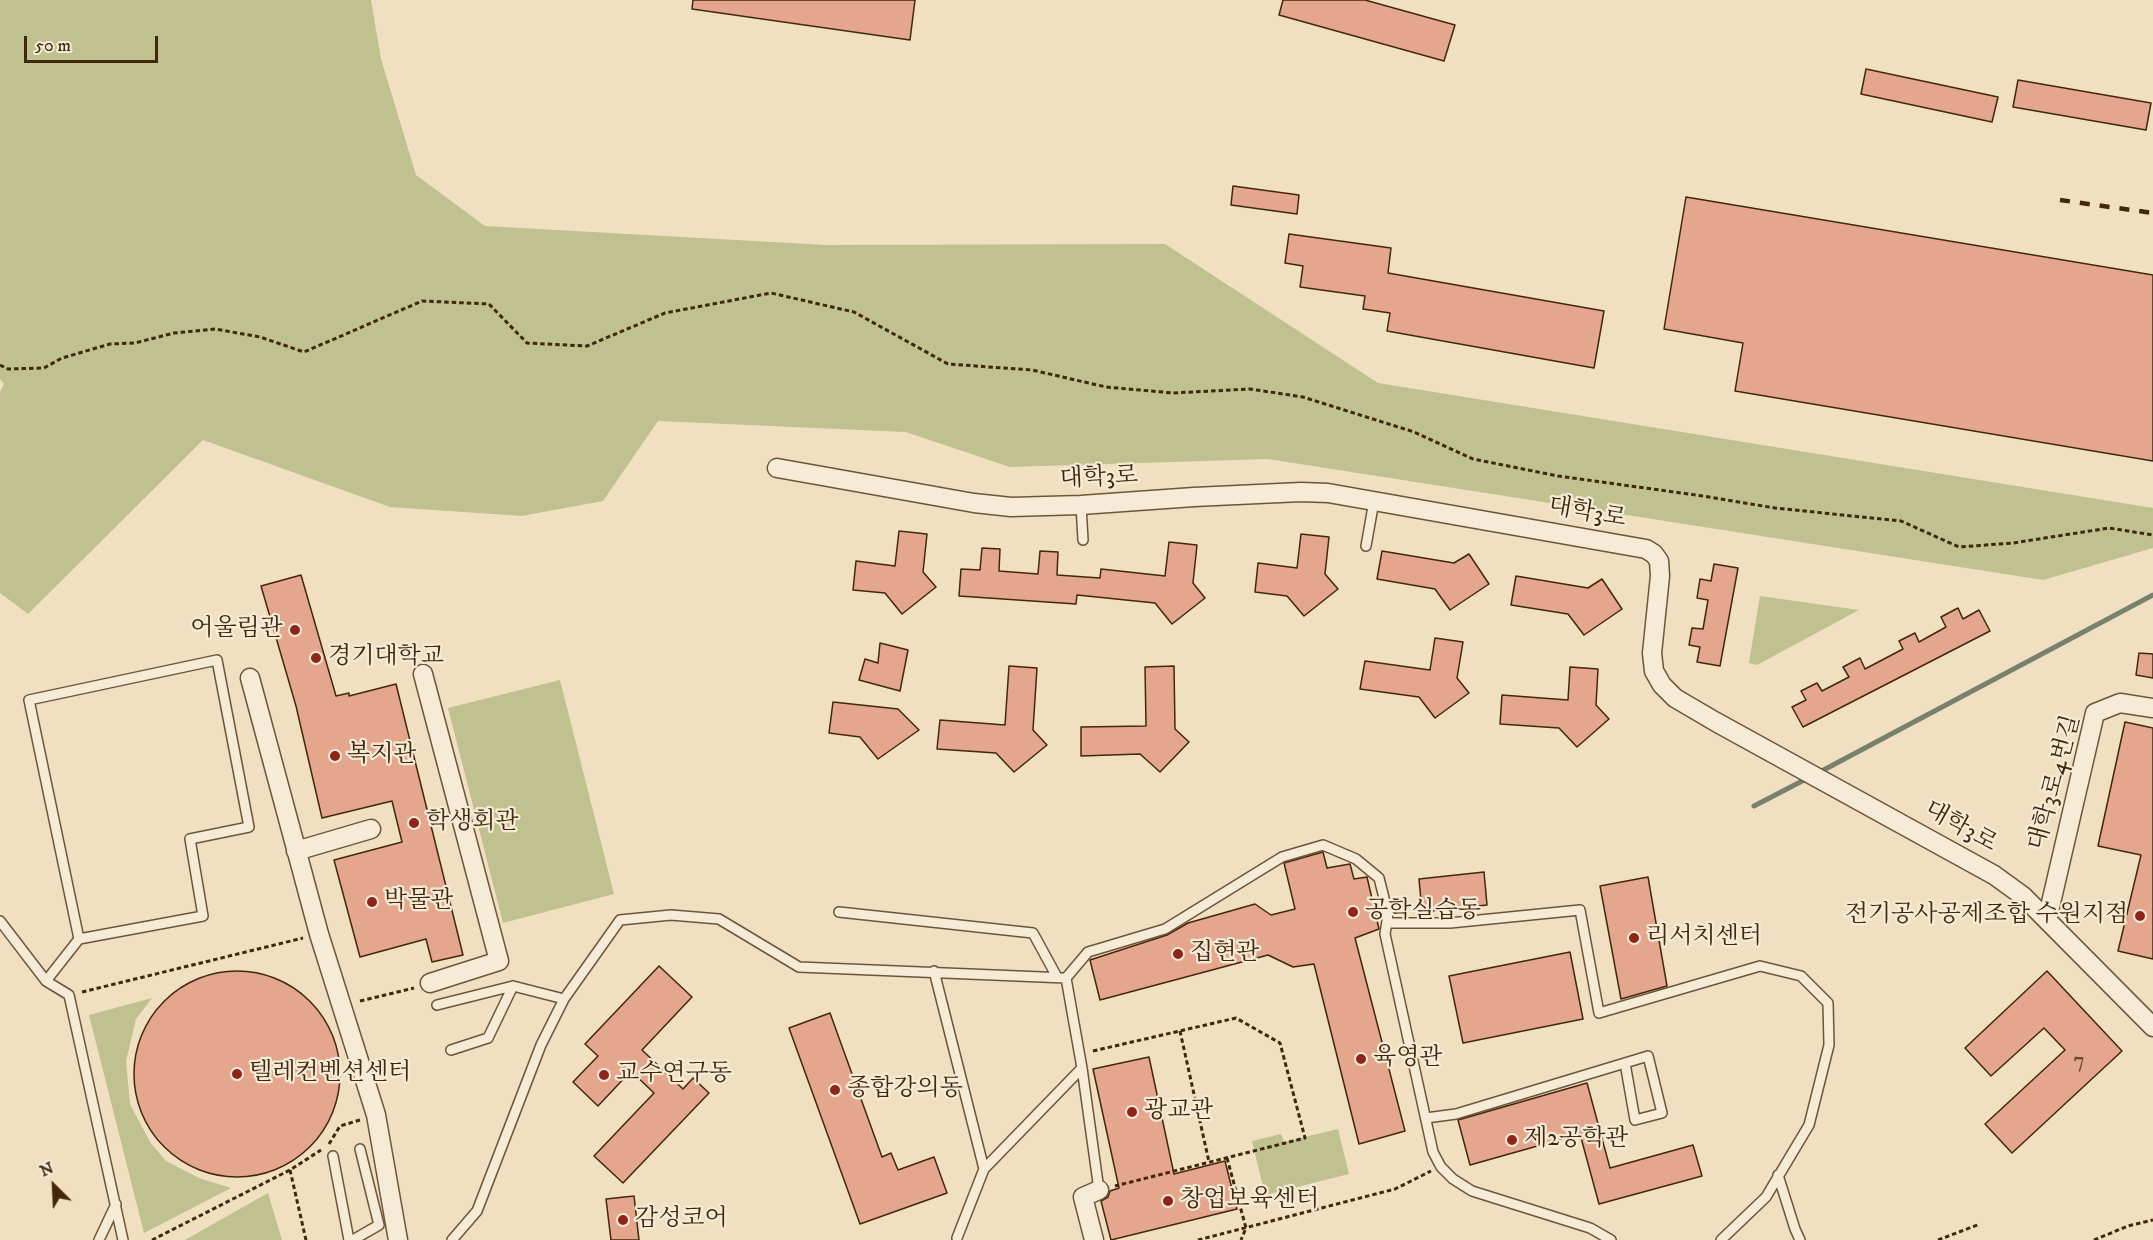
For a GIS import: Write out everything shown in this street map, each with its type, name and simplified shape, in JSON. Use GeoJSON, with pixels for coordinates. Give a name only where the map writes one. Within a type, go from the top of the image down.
{"type":"FeatureCollection","features":[{"type":"Feature","properties":{"kind":"street","name":"대학3로"},"geometry":{"type":"LineString","coordinates":[[777,468],[974,503],[1011,507],[1300,492],[1328,493],[1646,549],[1659,561],[1660,576],[1652,653],[1654,671],[1662,685],[1675,698],[1994,875],[2023,896],[2153,1027]]}},
{"type":"Feature","properties":{"kind":"street"},"geometry":{"type":"LineString","coordinates":[[423,674],[499,961],[430,983]]}},
{"type":"Feature","properties":{"kind":"street"},"geometry":{"type":"LineString","coordinates":[[250,678],[319,934],[376,1115],[398,1240]]}},
{"type":"Feature","properties":{"kind":"street","name":"대학3로4번길"},"geometry":{"type":"LineString","coordinates":[[2047,920],[2095,713],[2120,703],[2153,708]]}},
{"type":"Feature","properties":{"kind":"street"},"geometry":{"type":"LineString","coordinates":[[296,850],[371,829]]}},
{"type":"Feature","properties":{"kind":"street"},"geometry":{"type":"LineString","coordinates":[[1094,1240],[1083,1197],[1099,1190]]}},
{"type":"Feature","properties":{"kind":"lane"},"geometry":{"type":"LineString","coordinates":[[1366,546],[1374,501]]}},
{"type":"Feature","properties":{"kind":"lane"},"geometry":{"type":"LineString","coordinates":[[1081,505],[1083,540]]}},
{"type":"Feature","properties":{"kind":"lane"},"geometry":{"type":"LineString","coordinates":[[46,981],[79,939],[203,916],[190,839],[249,827],[217,660],[29,700],[79,939]]}},
{"type":"Feature","properties":{"kind":"lane"},"geometry":{"type":"LineString","coordinates":[[452,1240],[477,1210],[541,1046],[564,999],[620,920],[671,915],[719,919],[799,967],[1061,977],[1088,952],[1166,929],[1282,856],[1323,844],[1356,860],[1379,878],[1388,914],[1385,934],[1433,1152],[1440,1167],[1472,1191],[1590,1228],[1611,1240]]}},
{"type":"Feature","properties":{"kind":"lane"},"geometry":{"type":"LineString","coordinates":[[1387,923],[1450,923],[1580,910],[1599,1013],[1760,966],[1801,976],[1828,1003],[1829,1045],[1809,1125],[1766,1197],[1721,1240]]}},
{"type":"Feature","properties":{"kind":"lane"},"geometry":{"type":"LineString","coordinates":[[839,912],[1033,933],[1061,977],[1082,1068],[1099,1190]]}},
{"type":"Feature","properties":{"kind":"lane"},"geometry":{"type":"LineString","coordinates":[[0,921],[46,981],[69,995],[123,1240]]}},
{"type":"Feature","properties":{"kind":"lane"},"geometry":{"type":"LineString","coordinates":[[934,971],[984,1169]]}},
{"type":"Feature","properties":{"kind":"lane"},"geometry":{"type":"LineString","coordinates":[[437,1005],[513,986],[564,999]]}},
{"type":"Feature","properties":{"kind":"lane"},"geometry":{"type":"LineString","coordinates":[[451,1050],[488,1038],[513,986]]}},
{"type":"Feature","properties":{"kind":"lane"},"geometry":{"type":"LineString","coordinates":[[1426,1118],[1456,1114],[1648,1056],[1662,1113],[1635,1120],[1625,1063]]}},
{"type":"Feature","properties":{"kind":"lane"},"geometry":{"type":"LineString","coordinates":[[957,1238],[984,1169],[1082,1068]]}},
{"type":"Feature","properties":{"kind":"lane"},"geometry":{"type":"LineString","coordinates":[[333,1156],[351,1240],[378,1224],[360,1149]]}},
{"type":"Feature","properties":{"kind":"lane"},"geometry":{"type":"LineString","coordinates":[[1778,1175],[1794,1229],[1800,1240]]}},
{"type":"Feature","properties":{"kind":"lane"},"geometry":{"type":"LineString","coordinates":[[99,1240],[116,1204]]}},
{"type":"Feature","properties":{"kind":"path"},"geometry":{"type":"LineString","coordinates":[[0,365],[8,369],[44,368],[62,358],[110,344],[135,343],[174,333],[215,329],[260,337],[304,352],[422,301],[489,303],[527,343],[587,346],[665,313],[771,293],[854,312],[948,363],[1032,370],[1107,387],[1173,393],[1250,389],[1303,397],[1414,432],[1473,459],[1558,476],[1775,508],[1901,521],[1959,547],[2013,543],[2109,528],[2153,535]]}},
{"type":"Feature","properties":{"kind":"path"},"geometry":{"type":"LineString","coordinates":[[69,995],[319,934]]}},
{"type":"Feature","properties":{"kind":"path"},"geometry":{"type":"LineString","coordinates":[[342,1006],[430,983]]}},
{"type":"Feature","properties":{"kind":"path"},"geometry":{"type":"LineString","coordinates":[[1079,1054],[1236,1018],[1280,1043],[1305,1138],[1099,1190]]}},
{"type":"Feature","properties":{"kind":"path"},"geometry":{"type":"LineString","coordinates":[[1180,1031],[1209,1162]]}},
{"type":"Feature","properties":{"kind":"path"},"geometry":{"type":"LineString","coordinates":[[152,1240],[290,1170],[327,1146],[340,1126],[376,1115]]}},
{"type":"Feature","properties":{"kind":"path"},"geometry":{"type":"LineString","coordinates":[[1227,1158],[1246,1228],[1241,1240]]}},
{"type":"Feature","properties":{"kind":"path"},"geometry":{"type":"LineString","coordinates":[[1198,1240],[1395,1189],[1440,1167]]}},
{"type":"Feature","properties":{"kind":"path"},"geometry":{"type":"LineString","coordinates":[[290,1170],[306,1240]]}},
{"type":"Feature","properties":{"kind":"path"},"geometry":{"type":"LineString","coordinates":[[2094,1240],[2153,1220]]}},
{"type":"Feature","properties":{"kind":"path"},"geometry":{"type":"LineString","coordinates":[[1938,1240],[1980,1224]]}},
{"type":"Feature","properties":{"kind":"green space"},"geometry":{"type":"Polygon","coordinates":[[[0,0],[371,0],[381,59],[416,175],[485,226],[826,245],[1165,244],[1378,383],[2153,508],[2153,548],[2043,580],[1268,459],[1010,467],[906,432],[658,421],[603,501],[522,516],[390,507],[203,440],[28,614],[0,593],[0,392],[4,384],[0,379],[0,0]]]}},
{"type":"Feature","properties":{"kind":"green space"},"geometry":{"type":"Polygon","coordinates":[[[1760,596],[1859,610],[1757,665],[1749,663],[1760,596]]]}},
{"type":"Feature","properties":{"kind":"green space"},"geometry":{"type":"Polygon","coordinates":[[[560,680],[614,894],[503,923],[448,708],[560,680]]]}},
{"type":"Feature","properties":{"kind":"green space"},"geometry":{"type":"Polygon","coordinates":[[[152,998],[136,1019],[126,1061],[130,1104],[150,1142],[166,1161],[199,1178],[231,1188],[144,1233],[89,1015],[152,998]]]}},
{"type":"Feature","properties":{"kind":"green space"},"geometry":{"type":"Polygon","coordinates":[[[1338,1129],[1349,1174],[1265,1195],[1252,1141],[1281,1134],[1284,1142],[1338,1129]]]}},
{"type":"Feature","properties":{"kind":"green space"},"geometry":{"type":"Polygon","coordinates":[[[268,1193],[282,1240],[185,1240],[268,1193]]]}},
{"type":"Feature","properties":{"kind":"building"},"geometry":{"type":"Polygon","coordinates":[[[693,0],[915,0],[910,40],[692,9],[693,0]]]}},
{"type":"Feature","properties":{"kind":"building"},"geometry":{"type":"Polygon","coordinates":[[[1283,0],[1365,0],[1455,25],[1444,61],[1279,15],[1283,0]]]}},
{"type":"Feature","properties":{"kind":"building"},"geometry":{"type":"Polygon","coordinates":[[[1866,69],[1998,97],[1992,122],[1861,94],[1866,69]]]}},
{"type":"Feature","properties":{"kind":"building"},"geometry":{"type":"Polygon","coordinates":[[[2018,80],[2151,103],[2146,130],[2013,107],[2018,80]]]}},
{"type":"Feature","properties":{"kind":"building"},"geometry":{"type":"Polygon","coordinates":[[[1233,186],[1299,195],[1297,214],[1231,205],[1233,186]]]}},
{"type":"Feature","properties":{"kind":"building"},"geometry":{"type":"Polygon","coordinates":[[[1686,197],[2153,275],[2153,461],[1735,391],[1743,343],[1664,329],[1686,197]]]}},
{"type":"Feature","properties":{"kind":"building"},"geometry":{"type":"Polygon","coordinates":[[[1289,234],[1391,248],[1388,273],[1604,311],[1594,368],[1387,331],[1390,313],[1363,309],[1365,296],[1300,287],[1303,266],[1285,263],[1289,234]]]}},
{"type":"Feature","properties":{"kind":"building"},"geometry":{"type":"Polygon","coordinates":[[[899,531],[927,534],[923,572],[936,587],[902,614],[885,593],[853,590],[856,561],[895,566],[899,531]]]}},
{"type":"Feature","properties":{"kind":"building"},"geometry":{"type":"Polygon","coordinates":[[[1301,534],[1329,537],[1325,574],[1338,589],[1304,616],[1287,596],[1255,592],[1258,563],[1297,568],[1301,534]]]}},
{"type":"Feature","properties":{"kind":"building"},"geometry":{"type":"Polygon","coordinates":[[[1169,542],[1197,545],[1193,583],[1205,598],[1172,624],[1155,603],[1077,595],[1076,604],[959,596],[961,569],[980,570],[982,548],[1000,549],[999,571],[1038,574],[1040,551],[1058,552],[1057,575],[1100,578],[1101,569],[1165,576],[1169,542]]]}},
{"type":"Feature","properties":{"kind":"building"},"geometry":{"type":"Polygon","coordinates":[[[1382,551],[1454,563],[1469,554],[1489,584],[1450,610],[1435,589],[1377,579],[1382,551]]]}},
{"type":"Feature","properties":{"kind":"building"},"geometry":{"type":"Polygon","coordinates":[[[1714,564],[1738,568],[1720,666],[1697,662],[1700,647],[1689,645],[1692,628],[1703,629],[1708,600],[1697,598],[1700,579],[1711,581],[1714,564]]]}},
{"type":"Feature","properties":{"kind":"building"},"geometry":{"type":"Polygon","coordinates":[[[301,575],[336,696],[349,693],[349,696],[396,684],[463,955],[432,962],[426,939],[360,957],[334,860],[402,842],[392,801],[322,818],[296,706],[261,586],[301,575]]]}},
{"type":"Feature","properties":{"kind":"building"},"geometry":{"type":"Polygon","coordinates":[[[1516,576],[1588,588],[1602,579],[1622,609],[1584,635],[1568,614],[1511,605],[1516,576]]]}},
{"type":"Feature","properties":{"kind":"building"},"geometry":{"type":"Polygon","coordinates":[[[1958,608],[1963,619],[1979,610],[1990,631],[1803,727],[1792,707],[1806,700],[1801,691],[1817,683],[1822,691],[1849,677],[1843,667],[1860,658],[1865,669],[1903,649],[1899,641],[1915,633],[1919,642],[1946,627],[1941,617],[1958,608]]]}},
{"type":"Feature","properties":{"kind":"building"},"geometry":{"type":"Polygon","coordinates":[[[1435,638],[1463,642],[1457,678],[1469,693],[1435,718],[1419,697],[1360,689],[1365,661],[1430,670],[1435,638]]]}},
{"type":"Feature","properties":{"kind":"building"},"geometry":{"type":"Polygon","coordinates":[[[880,643],[908,650],[900,691],[859,680],[865,659],[878,663],[880,643]]]}},
{"type":"Feature","properties":{"kind":"building"},"geometry":{"type":"Polygon","coordinates":[[[2139,653],[2153,654],[2153,678],[2136,675],[2139,653]]]}},
{"type":"Feature","properties":{"kind":"building"},"geometry":{"type":"Polygon","coordinates":[[[1009,666],[1037,668],[1033,730],[1047,745],[1014,772],[996,753],[937,749],[940,720],[1005,725],[1009,666]]]}},
{"type":"Feature","properties":{"kind":"building"},"geometry":{"type":"Polygon","coordinates":[[[1174,666],[1175,729],[1189,742],[1160,772],[1140,754],[1081,756],[1081,727],[1146,726],[1145,667],[1174,666]]]}},
{"type":"Feature","properties":{"kind":"building"},"geometry":{"type":"Polygon","coordinates":[[[1570,667],[1598,669],[1596,705],[1609,719],[1577,747],[1559,728],[1500,724],[1502,695],[1568,700],[1570,667]]]}},
{"type":"Feature","properties":{"kind":"building"},"geometry":{"type":"Polygon","coordinates":[[[833,702],[898,709],[919,730],[878,759],[860,737],[829,733],[833,702]]]}},
{"type":"Feature","properties":{"kind":"building"},"geometry":{"type":"Polygon","coordinates":[[[2125,722],[2153,728],[2153,959],[2118,951],[2141,855],[2098,846],[2125,722]]]}},
{"type":"Feature","properties":{"kind":"building"},"geometry":{"type":"Polygon","coordinates":[[[1323,852],[1327,868],[1350,864],[1354,879],[1367,877],[1379,929],[1355,938],[1405,1131],[1359,1144],[1314,964],[1293,967],[1268,955],[1100,1000],[1090,960],[1167,935],[1188,923],[1255,904],[1271,915],[1295,909],[1284,863],[1323,852]]]}},
{"type":"Feature","properties":{"kind":"building"},"geometry":{"type":"Polygon","coordinates":[[[1484,872],[1487,905],[1422,912],[1419,879],[1484,872]]]}},
{"type":"Feature","properties":{"kind":"building","name":"리서치센터"},"geometry":{"type":"Polygon","coordinates":[[[1648,877],[1667,986],[1621,999],[1600,886],[1648,877]]]}},
{"type":"Feature","properties":{"kind":"building"},"geometry":{"type":"Polygon","coordinates":[[[1570,952],[1583,1019],[1463,1043],[1449,976],[1570,952]]]}},
{"type":"Feature","properties":{"kind":"building","name":"교수연구동"},"geometry":{"type":"Polygon","coordinates":[[[659,966],[692,997],[642,1050],[683,1089],[693,1078],[709,1093],[623,1183],[594,1156],[654,1093],[631,1071],[598,1106],[573,1082],[598,1056],[585,1044],[659,966]]]}},
{"type":"Feature","properties":{"kind":"building","name":"텔레컨벤션센터"},"geometry":{"type":"Polygon","coordinates":[[[237,971],[257,973],[276,979],[310,1001],[332,1035],[338,1054],[340,1074],[338,1094],[332,1113],[310,1147],[276,1169],[257,1175],[237,1177],[217,1175],[198,1169],[164,1147],[142,1113],[136,1094],[134,1074],[136,1054],[142,1035],[164,1001],[198,979],[217,973],[237,971]]]}},
{"type":"Feature","properties":{"kind":"building"},"geometry":{"type":"Polygon","coordinates":[[[2047,971],[2122,1051],[2012,1153],[1985,1124],[2065,1050],[2044,1028],[1991,1076],[1965,1048],[2047,971]]]}},
{"type":"Feature","properties":{"kind":"building","name":"종합강의동"},"geometry":{"type":"Polygon","coordinates":[[[830,1013],[882,1157],[891,1153],[898,1170],[934,1157],[947,1193],[860,1224],[789,1028],[830,1013]]]}},
{"type":"Feature","properties":{"kind":"building"},"geometry":{"type":"Polygon","coordinates":[[[1149,1057],[1174,1174],[1225,1161],[1237,1209],[1111,1240],[1101,1201],[1108,1197],[1110,1191],[1119,1188],[1093,1069],[1149,1057]]]}},
{"type":"Feature","properties":{"kind":"building","name":"제2공학관"},"geometry":{"type":"Polygon","coordinates":[[[1587,1083],[1610,1168],[1693,1145],[1702,1176],[1599,1204],[1580,1134],[1470,1165],[1458,1120],[1587,1083]]]}},
{"type":"Feature","properties":{"kind":"building","name":"감성코어"},"geometry":{"type":"Polygon","coordinates":[[[634,1196],[639,1240],[611,1240],[606,1199],[634,1196]]]}},
{"type":"Feature","properties":{"kind":"waterway"},"geometry":{"type":"LineString","coordinates":[[1816,774],[2153,595]]}},
{"type":"Feature","properties":{"kind":"waterway"},"geometry":{"type":"LineString","coordinates":[[1754,806],[1808,778]]}},
{"type":"Feature","properties":{"kind":"railway"},"geometry":{"type":"LineString","coordinates":[[2060,200],[2153,213]]}},
{"type":"Feature","properties":{"kind":"place","name":"어울림관"},"geometry":{"type":"Point","coordinates":[295,630]}},
{"type":"Feature","properties":{"kind":"place","name":"경기대학교"},"geometry":{"type":"Point","coordinates":[316,658]}},
{"type":"Feature","properties":{"kind":"place","name":"복지관"},"geometry":{"type":"Point","coordinates":[335,756]}},
{"type":"Feature","properties":{"kind":"place","name":"학생회관"},"geometry":{"type":"Point","coordinates":[414,823]}},
{"type":"Feature","properties":{"kind":"place","name":"박물관"},"geometry":{"type":"Point","coordinates":[372,902]}},
{"type":"Feature","properties":{"kind":"place","name":"공학실습동"},"geometry":{"type":"Point","coordinates":[1353,912]}},
{"type":"Feature","properties":{"kind":"place","name":"전기공사공제조합 수원지점"},"geometry":{"type":"Point","coordinates":[2140,916]}},
{"type":"Feature","properties":{"kind":"place","name":"리서치센터"},"geometry":{"type":"Point","coordinates":[1634,938]}},
{"type":"Feature","properties":{"kind":"place","name":"집현관"},"geometry":{"type":"Point","coordinates":[1178,954]}},
{"type":"Feature","properties":{"kind":"place","name":"육영관"},"geometry":{"type":"Point","coordinates":[1361,1059]}},
{"type":"Feature","properties":{"kind":"place","name":"텔레컨벤션센터"},"geometry":{"type":"Point","coordinates":[237,1074]}},
{"type":"Feature","properties":{"kind":"place","name":"교수연구동"},"geometry":{"type":"Point","coordinates":[604,1075]}},
{"type":"Feature","properties":{"kind":"place","name":"종합강의동"},"geometry":{"type":"Point","coordinates":[835,1090]}},
{"type":"Feature","properties":{"kind":"place","name":"광교관"},"geometry":{"type":"Point","coordinates":[1132,1112]}},
{"type":"Feature","properties":{"kind":"place","name":"제2공학관"},"geometry":{"type":"Point","coordinates":[1512,1140]}},
{"type":"Feature","properties":{"kind":"place","name":"창업보육센터"},"geometry":{"type":"Point","coordinates":[1168,1201]}},
{"type":"Feature","properties":{"kind":"place","name":"감성코어"},"geometry":{"type":"Point","coordinates":[623,1220]}}]}
